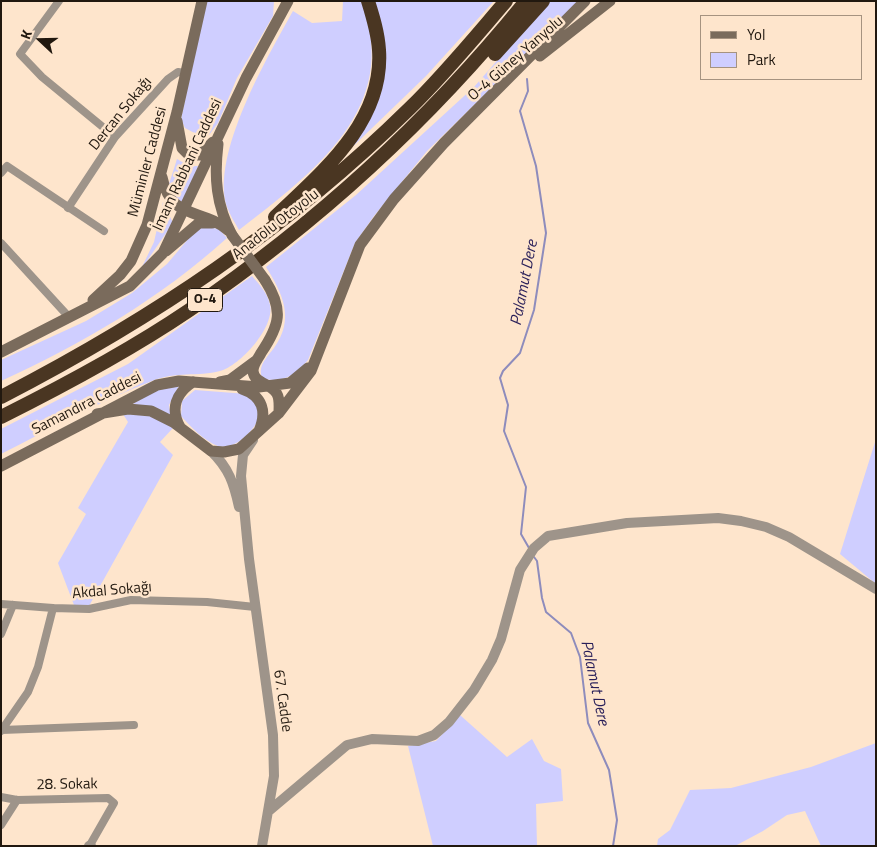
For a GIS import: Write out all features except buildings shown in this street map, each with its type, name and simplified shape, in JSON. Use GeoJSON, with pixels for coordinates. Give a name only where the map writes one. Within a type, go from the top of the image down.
{"type":"FeatureCollection","features":[{"type":"Feature","properties":{"kind":"highway"},"geometry":{"type":"LineString","coordinates":[[228,262],[333,162],[364,116],[379,72],[380,51],[377,32],[368,1]]}},
{"type":"Feature","properties":{"kind":"highway","name":"Anadolu Otoyolu"},"geometry":{"type":"LineString","coordinates":[[1,397],[64,365],[141,320],[228,262],[311,198],[412,107],[506,1]]}},
{"type":"Feature","properties":{"kind":"highway","name":"Anadolu Otoyolu"},"geometry":{"type":"LineString","coordinates":[[1,417],[67,383],[187,312],[317,214],[388,153],[491,45],[526,1]]}},
{"type":"Feature","properties":{"kind":"highway"},"geometry":{"type":"LineString","coordinates":[[388,153],[480,70],[543,1]]}},
{"type":"Feature","properties":{"kind":"main road","name":"Müminler Caddesi"},"geometry":{"type":"LineString","coordinates":[[82,309],[120,275],[131,261],[147,226],[177,112],[202,1]]}},
{"type":"Feature","properties":{"kind":"main road"},"geometry":{"type":"LineString","coordinates":[[278,20],[281,1]]}},
{"type":"Feature","properties":{"kind":"main road","name":"İmam Rabbani Caddesi"},"geometry":{"type":"LineString","coordinates":[[82,309],[130,286],[163,253],[246,78],[288,1]]}},
{"type":"Feature","properties":{"kind":"main road"},"geometry":{"type":"LineString","coordinates":[[97,414],[128,409],[151,411],[180,427],[211,451],[239,450],[257,435],[279,413],[305,381],[322,345],[360,245],[389,206],[444,143],[585,1]]}},
{"type":"Feature","properties":{"kind":"main road","name":"O-4 Güney Yanyolu"},"geometry":{"type":"LineString","coordinates":[[444,143],[555,43],[610,1]]}},
{"type":"Feature","properties":{"kind":"main road"},"geometry":{"type":"LineString","coordinates":[[177,112],[179,138],[184,151],[190,155],[200,155],[205,152],[220,132]]}},
{"type":"Feature","properties":{"kind":"main road"},"geometry":{"type":"LineString","coordinates":[[220,132],[217,199],[222,216],[232,235],[274,294],[278,320],[270,339],[257,360],[253,373],[256,378],[277,394],[279,413]]}},
{"type":"Feature","properties":{"kind":"main road"},"geometry":{"type":"LineString","coordinates":[[161,173],[167,195],[184,210],[219,224],[232,235]]}},
{"type":"Feature","properties":{"kind":"main road"},"geometry":{"type":"LineString","coordinates":[[163,253],[199,224],[206,222],[219,224]]}},
{"type":"Feature","properties":{"kind":"main road"},"geometry":{"type":"LineString","coordinates":[[1,352],[82,309]]}},
{"type":"Feature","properties":{"kind":"main road","name":"Samandıra Caddesi"},"geometry":{"type":"LineString","coordinates":[[1,466],[97,414],[157,385],[179,381],[268,386],[290,383],[308,369],[322,345]]}},
{"type":"Feature","properties":{"kind":"main road"},"geometry":{"type":"LineString","coordinates":[[214,384],[230,380],[257,360]]}},
{"type":"Feature","properties":{"kind":"main road"},"geometry":{"type":"LineString","coordinates":[[180,427],[175,418],[176,400],[180,393],[193,382]]}},
{"type":"Feature","properties":{"kind":"main road"},"geometry":{"type":"LineString","coordinates":[[233,385],[248,391],[262,403],[264,414],[257,435]]}},
{"type":"Feature","properties":{"kind":"street"},"geometry":{"type":"LineString","coordinates":[[59,1],[20,54],[42,77],[116,137]]}},
{"type":"Feature","properties":{"kind":"street","name":"Dercan Sokağı"},"geometry":{"type":"LineString","coordinates":[[68,208],[116,137],[168,79],[178,72],[185,73]]}},
{"type":"Feature","properties":{"kind":"street"},"geometry":{"type":"LineString","coordinates":[[1,173],[7,166],[104,231]]}},
{"type":"Feature","properties":{"kind":"street"},"geometry":{"type":"LineString","coordinates":[[1,243],[68,316]]}},
{"type":"Feature","properties":{"kind":"street","name":"67. Cadde"},"geometry":{"type":"LineString","coordinates":[[257,435],[243,456],[242,465],[249,559],[273,735],[274,776],[270,810],[262,846]]}},
{"type":"Feature","properties":{"kind":"street","name":"67. Cadde"},"geometry":{"type":"LineString","coordinates":[[211,451],[227,467],[232,478],[249,559]]}},
{"type":"Feature","properties":{"kind":"street"},"geometry":{"type":"LineString","coordinates":[[270,810],[348,745],[372,739],[418,742],[434,735],[449,722],[474,690],[492,660],[501,638],[520,570],[532,552],[548,536],[627,523],[718,518],[766,528],[789,537],[876,589]]}},
{"type":"Feature","properties":{"kind":"street","name":"Akdal Sokağı"},"geometry":{"type":"LineString","coordinates":[[1,604],[53,608],[89,608],[131,600],[207,602],[255,607]]}},
{"type":"Feature","properties":{"kind":"street"},"geometry":{"type":"LineString","coordinates":[[1,634],[13,605]]}},
{"type":"Feature","properties":{"kind":"street"},"geometry":{"type":"LineString","coordinates":[[2,730],[28,692],[38,667],[53,608]]}},
{"type":"Feature","properties":{"kind":"street"},"geometry":{"type":"LineString","coordinates":[[2,730],[134,725]]}},
{"type":"Feature","properties":{"kind":"street","name":"28. Sokak"},"geometry":{"type":"LineString","coordinates":[[1,797],[17,800],[108,798],[114,803],[90,846]]}},
{"type":"Feature","properties":{"kind":"street"},"geometry":{"type":"LineString","coordinates":[[1,825],[17,800]]}},
{"type":"Feature","properties":{"kind":"green space"},"geometry":{"type":"Polygon","coordinates":[[[206,1],[274,1],[273,16],[237,78],[218,123],[209,135],[202,137],[185,128],[181,119],[206,1]]]}},
{"type":"Feature","properties":{"kind":"green space"},"geometry":{"type":"Polygon","coordinates":[[[343,1],[361,1],[371,39],[370,73],[360,105],[344,134],[321,160],[295,185],[239,230],[227,207],[224,185],[227,161],[244,106],[293,11],[312,23],[342,21],[343,1]]]}},
{"type":"Feature","properties":{"kind":"green space"},"geometry":{"type":"Polygon","coordinates":[[[373,1],[494,1],[426,76],[342,157],[373,109],[373,1]]]}},
{"type":"Feature","properties":{"kind":"green space"},"geometry":{"type":"Polygon","coordinates":[[[549,1],[580,1],[427,151],[374,216],[355,243],[308,360],[290,376],[278,380],[265,379],[261,375],[261,367],[280,337],[285,317],[282,297],[266,267],[356,195],[474,87],[549,1]]]}},
{"type":"Feature","properties":{"kind":"green space"},"geometry":{"type":"Polygon","coordinates":[[[177,159],[189,166],[198,166],[183,205],[178,204],[169,184],[177,159]]]}},
{"type":"Feature","properties":{"kind":"green space"},"geometry":{"type":"Polygon","coordinates":[[[163,202],[173,223],[140,271],[154,242],[163,202]]]}},
{"type":"Feature","properties":{"kind":"green space"},"geometry":{"type":"Polygon","coordinates":[[[202,226],[219,229],[227,238],[202,260],[120,318],[31,367],[1,381],[1,360],[86,321],[132,293],[167,264],[195,231],[202,226]]]}},
{"type":"Feature","properties":{"kind":"green space"},"geometry":{"type":"Polygon","coordinates":[[[252,276],[261,286],[267,297],[270,305],[270,314],[262,334],[237,362],[228,368],[212,373],[170,376],[152,381],[95,406],[1,454],[1,429],[128,364],[252,276]]]}},
{"type":"Feature","properties":{"kind":"green space"},"geometry":{"type":"Polygon","coordinates":[[[180,384],[169,405],[171,418],[129,406],[158,389],[180,384]]]}},
{"type":"Feature","properties":{"kind":"green space"},"geometry":{"type":"Polygon","coordinates":[[[195,390],[247,394],[258,404],[258,420],[247,435],[236,443],[224,447],[213,444],[198,433],[181,416],[182,401],[195,390]]]}},
{"type":"Feature","properties":{"kind":"green space"},"geometry":{"type":"Polygon","coordinates":[[[123,414],[149,414],[173,428],[160,442],[173,455],[89,606],[74,605],[58,563],[86,514],[78,508],[128,422],[123,414]]]}},
{"type":"Feature","properties":{"kind":"green space"},"geometry":{"type":"Polygon","coordinates":[[[876,439],[876,584],[840,554],[876,439]]]}},
{"type":"Feature","properties":{"kind":"green space"},"geometry":{"type":"Polygon","coordinates":[[[460,715],[507,757],[532,739],[544,761],[561,769],[563,801],[536,804],[537,846],[433,846],[408,746],[436,741],[460,715]]]}},
{"type":"Feature","properties":{"kind":"green space"},"geometry":{"type":"Polygon","coordinates":[[[876,743],[876,846],[821,846],[805,811],[787,815],[735,846],[657,846],[658,839],[670,830],[690,790],[731,788],[811,767],[876,743]]]}},
{"type":"Feature","properties":{"kind":"waterway","name":"Palamut Dere"},"geometry":{"type":"LineString","coordinates":[[527,79],[528,91],[520,111],[536,166],[546,233],[534,310],[520,353],[503,371],[500,378],[508,405],[504,431],[526,487],[521,534],[529,548]]}},
{"type":"Feature","properties":{"kind":"waterway","name":"Palamut Dere"},"geometry":{"type":"LineString","coordinates":[[534,557],[537,561],[542,598],[546,612],[571,633],[580,657],[588,723],[609,770],[617,820],[613,846]]}}]}
